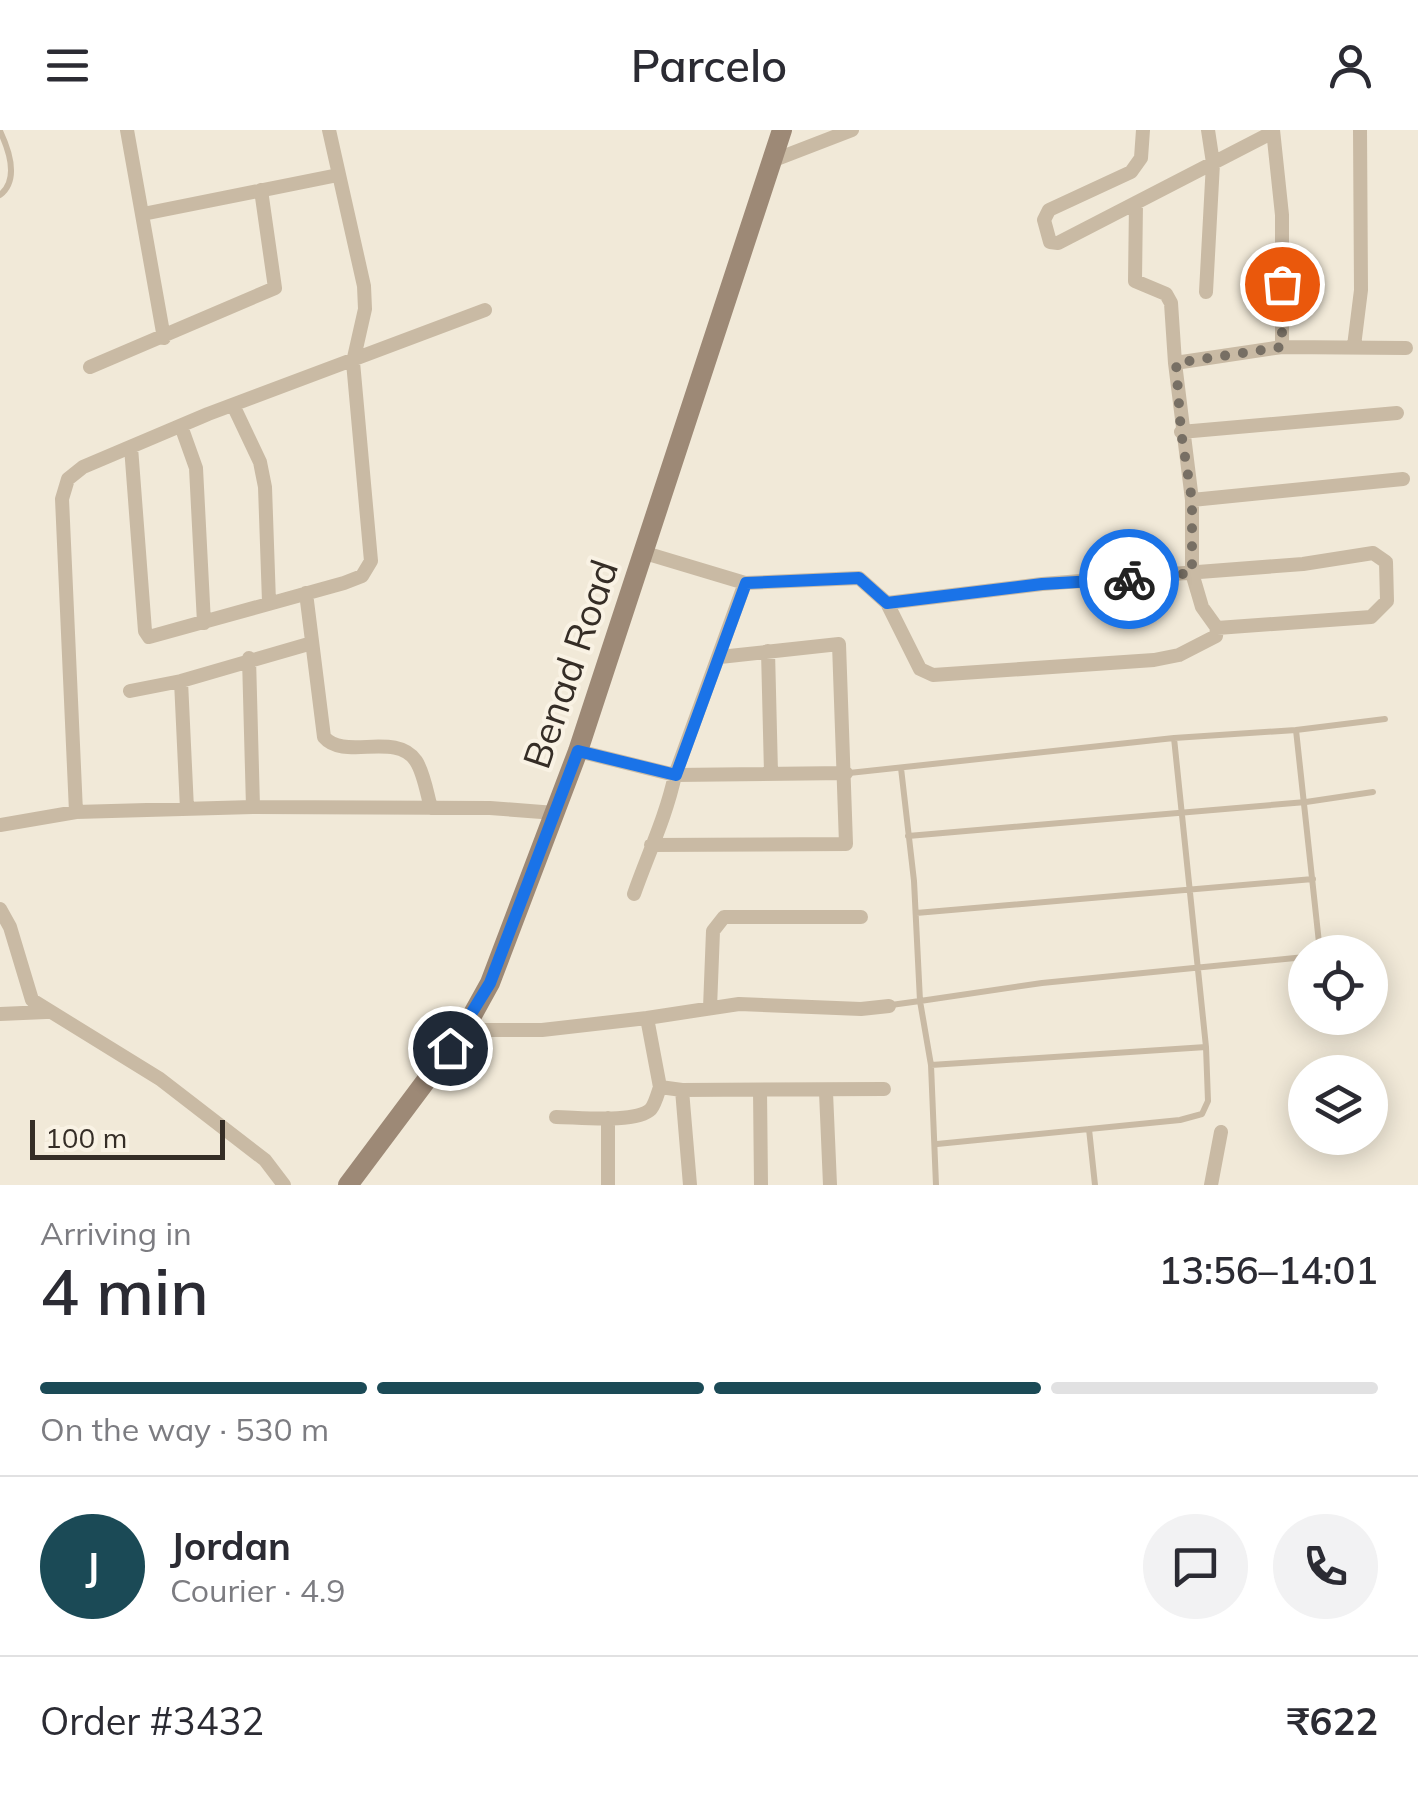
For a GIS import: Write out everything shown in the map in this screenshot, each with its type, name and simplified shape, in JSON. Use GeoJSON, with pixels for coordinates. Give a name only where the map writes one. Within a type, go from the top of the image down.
{"type":"FeatureCollection","features":[{"type":"Feature","properties":{"kind":"main road","name":"Benad Road"},"geometry":{"type":"LineString","coordinates":[[348,1185],[464,1030],[490,983],[578,751],[782,130]]}},
{"type":"Feature","properties":{"kind":"street"},"geometry":{"type":"LineString","coordinates":[[128,130],[164,338]]}},
{"type":"Feature","properties":{"kind":"street"},"geometry":{"type":"LineString","coordinates":[[130,447],[144,632],[155,638],[362,576],[371,561],[353,362],[365,309],[364,286],[330,130]]}},
{"type":"Feature","properties":{"kind":"street"},"geometry":{"type":"LineString","coordinates":[[769,162],[852,130]]}},
{"type":"Feature","properties":{"kind":"street"},"geometry":{"type":"LineString","coordinates":[[1143,130],[1138,166],[1050,210],[1044,226],[1050,242],[1058,243],[1273,131],[1282,215],[1282,347]]}},
{"type":"Feature","properties":{"kind":"street"},"geometry":{"type":"LineString","coordinates":[[1206,292],[1213,162],[1208,130]]}},
{"type":"Feature","properties":{"kind":"street"},"geometry":{"type":"LineString","coordinates":[[1354,346],[1361,290],[1360,130]]}},
{"type":"Feature","properties":{"kind":"street"},"geometry":{"type":"LineString","coordinates":[[143,214],[338,175]]}},
{"type":"Feature","properties":{"kind":"street"},"geometry":{"type":"LineString","coordinates":[[90,367],[274,288],[261,190]]}},
{"type":"Feature","properties":{"kind":"street"},"geometry":{"type":"LineString","coordinates":[[645,553],[746,583],[859,578],[887,603],[920,669],[933,675],[1154,660],[1205,644],[1216,636],[1217,628],[1202,607],[1192,573],[1192,500],[1181,432],[1171,303],[1166,294],[1136,281],[1136,203]]}},
{"type":"Feature","properties":{"kind":"street"},"geometry":{"type":"LineString","coordinates":[[76,812],[62,499],[68,479],[83,467],[181,426],[484,310]]}},
{"type":"Feature","properties":{"kind":"street"},"geometry":{"type":"LineString","coordinates":[[1176,363],[1282,347],[1406,348]]}},
{"type":"Feature","properties":{"kind":"street"},"geometry":{"type":"LineString","coordinates":[[233,405],[260,462],[265,487],[269,602]]}},
{"type":"Feature","properties":{"kind":"street"},"geometry":{"type":"LineString","coordinates":[[1181,432],[1396,413]]}},
{"type":"Feature","properties":{"kind":"street"},"geometry":{"type":"LineString","coordinates":[[181,426],[196,468],[204,622]]}},
{"type":"Feature","properties":{"kind":"street"},"geometry":{"type":"LineString","coordinates":[[1192,500],[1403,479]]}},
{"type":"Feature","properties":{"kind":"street"},"geometry":{"type":"LineString","coordinates":[[887,603],[1042,584],[1303,564],[1373,553],[1386,562],[1387,602],[1382,611],[1371,617],[1217,628]]}},
{"type":"Feature","properties":{"kind":"street"},"geometry":{"type":"LineString","coordinates":[[634,894],[667,812],[676,775],[746,583]]}},
{"type":"Feature","properties":{"kind":"street"},"geometry":{"type":"LineString","coordinates":[[306,593],[324,737],[335,745],[392,747],[406,752],[416,761],[431,808]]}},
{"type":"Feature","properties":{"kind":"street"},"geometry":{"type":"LineString","coordinates":[[130,691],[182,681],[249,658],[312,643]]}},
{"type":"Feature","properties":{"kind":"street"},"geometry":{"type":"LineString","coordinates":[[651,845],[846,844],[840,644],[720,657]]}},
{"type":"Feature","properties":{"kind":"street"},"geometry":{"type":"LineString","coordinates":[[768,651],[771,773]]}},
{"type":"Feature","properties":{"kind":"street"},"geometry":{"type":"LineString","coordinates":[[249,658],[253,808]]}},
{"type":"Feature","properties":{"kind":"street"},"geometry":{"type":"LineString","coordinates":[[182,681],[186,809]]}},
{"type":"Feature","properties":{"kind":"street"},"geometry":{"type":"LineString","coordinates":[[578,751],[676,775],[846,773]]}},
{"type":"Feature","properties":{"kind":"street"},"geometry":{"type":"LineString","coordinates":[[0,825],[76,812],[186,809],[431,808],[555,813]]}},
{"type":"Feature","properties":{"kind":"street"},"geometry":{"type":"LineString","coordinates":[[0,909],[10,927],[28,994],[46,1012],[160,1079],[265,1160],[284,1185]]}},
{"type":"Feature","properties":{"kind":"street"},"geometry":{"type":"LineString","coordinates":[[710,1008],[713,931],[724,917],[862,917]]}},
{"type":"Feature","properties":{"kind":"street"},"geometry":{"type":"LineString","coordinates":[[464,1030],[542,1030],[739,1004],[861,1009],[890,1006]]}},
{"type":"Feature","properties":{"kind":"street"},"geometry":{"type":"LineString","coordinates":[[0,1014],[46,1012]]}},
{"type":"Feature","properties":{"kind":"street"},"geometry":{"type":"LineString","coordinates":[[556,1117],[608,1118],[641,1114],[652,1108],[660,1087],[647,1018]]}},
{"type":"Feature","properties":{"kind":"street"},"geometry":{"type":"LineString","coordinates":[[660,1087],[826,1092],[884,1089]]}},
{"type":"Feature","properties":{"kind":"street"},"geometry":{"type":"LineString","coordinates":[[682,1090],[690,1185]]}},
{"type":"Feature","properties":{"kind":"street"},"geometry":{"type":"LineString","coordinates":[[760,1090],[761,1185]]}},
{"type":"Feature","properties":{"kind":"street"},"geometry":{"type":"LineString","coordinates":[[826,1092],[830,1185]]}},
{"type":"Feature","properties":{"kind":"street"},"geometry":{"type":"LineString","coordinates":[[608,1118],[608,1185]]}},
{"type":"Feature","properties":{"kind":"street"},"geometry":{"type":"LineString","coordinates":[[1211,1185],[1220,1132]]}},
{"type":"Feature","properties":{"kind":"lane"},"geometry":{"type":"LineString","coordinates":[[0,131],[8,150],[11,179],[10,186],[0,195]]}},
{"type":"Feature","properties":{"kind":"lane"},"geometry":{"type":"LineString","coordinates":[[846,773],[1385,719]]}},
{"type":"Feature","properties":{"kind":"lane"},"geometry":{"type":"LineString","coordinates":[[1296,730],[1318,935]]}},
{"type":"Feature","properties":{"kind":"lane"},"geometry":{"type":"LineString","coordinates":[[937,1144],[1202,1114],[1208,1101],[1206,1047],[1174,738]]}},
{"type":"Feature","properties":{"kind":"lane"},"geometry":{"type":"LineString","coordinates":[[901,768],[916,913],[920,1002],[931,1065],[936,1185]]}},
{"type":"Feature","properties":{"kind":"lane"},"geometry":{"type":"LineString","coordinates":[[908,836],[1306,802],[1373,792]]}},
{"type":"Feature","properties":{"kind":"lane"},"geometry":{"type":"LineString","coordinates":[[916,913],[1313,879]]}},
{"type":"Feature","properties":{"kind":"lane"},"geometry":{"type":"LineString","coordinates":[[890,1006],[1042,982],[1288,959]]}},
{"type":"Feature","properties":{"kind":"lane"},"geometry":{"type":"LineString","coordinates":[[931,1065],[1206,1047]]}},
{"type":"Feature","properties":{"kind":"lane"},"geometry":{"type":"LineString","coordinates":[[1089,1129],[1094,1185]]}},
{"type":"Feature","properties":{"kind":"way so far"},"geometry":{"type":"LineString","coordinates":[[1129,579],[1192,573],[1192,500],[1181,432],[1176,363],[1282,347],[1282,284]]}},
{"type":"Feature","properties":{"kind":"route"},"geometry":{"type":"LineString","coordinates":[[450,1048],[490,983],[578,751],[676,775],[746,583],[859,578],[887,603],[1042,584],[1129,579]]}}]}
